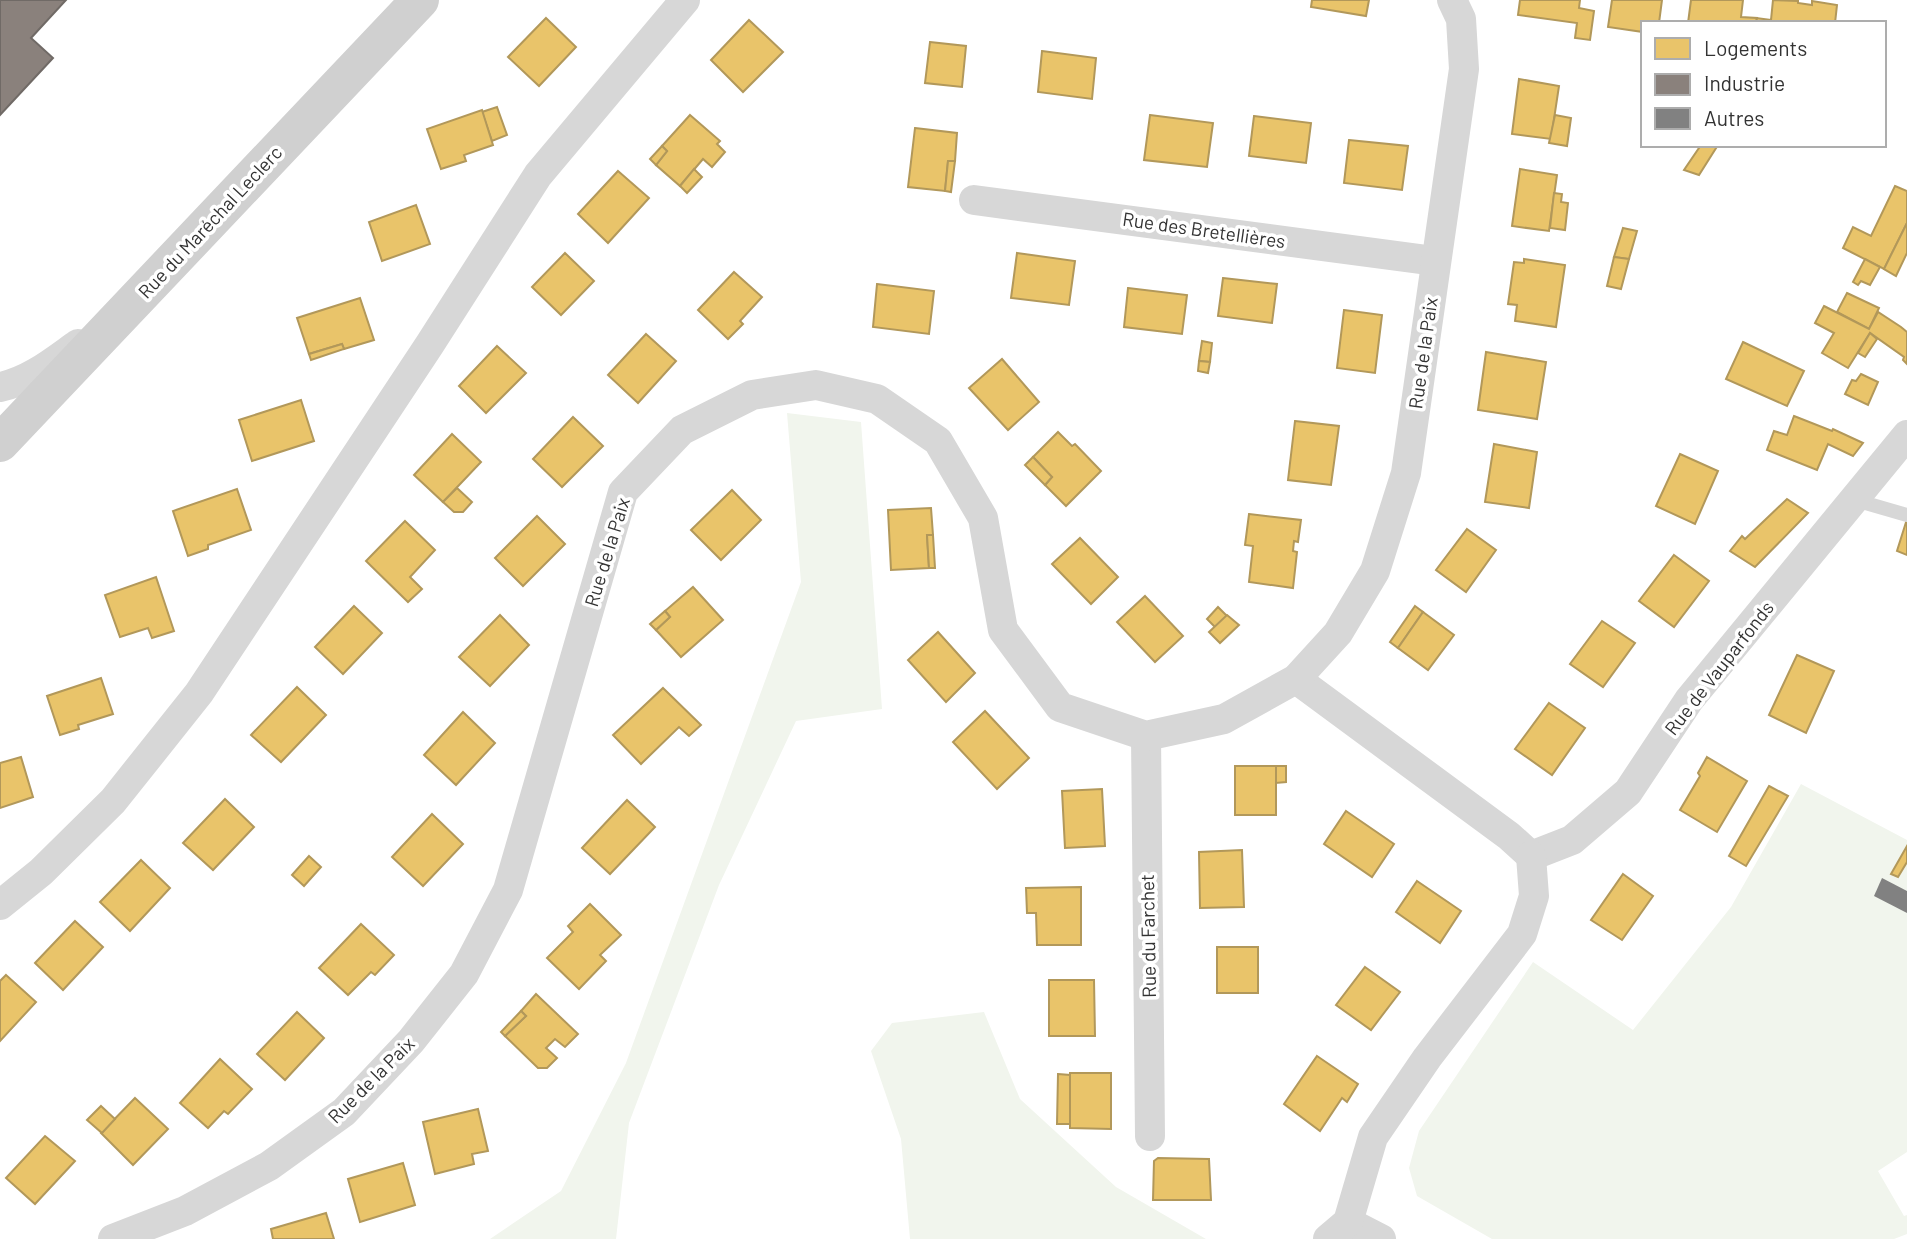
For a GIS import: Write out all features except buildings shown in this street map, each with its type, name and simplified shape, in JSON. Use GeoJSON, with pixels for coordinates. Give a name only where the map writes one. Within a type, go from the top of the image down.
{"type":"FeatureCollection","features":[{"type":"Feature","properties":{"kind":"main road","name":"Rue du Maréchal Leclerc"},"geometry":{"type":"LineString","coordinates":[[0,443],[420,0]]}},
{"type":"Feature","properties":{"kind":"street"},"geometry":{"type":"LineString","coordinates":[[0,905],[41,872],[113,801],[199,693],[430,344],[538,175],[685,0]]}},
{"type":"Feature","properties":{"kind":"street","name":"Rue de la Paix"},"geometry":{"type":"LineString","coordinates":[[113,1239],[185,1211],[269,1166],[344,1112],[411,1041],[464,974],[508,890],[623,492],[682,430],[752,395],[817,385],[877,399],[938,441],[983,518],[1003,630],[1060,707],[1146,736],[1224,719],[1296,678],[1338,633],[1375,571],[1406,473],[1464,69],[1461,19],[1452,0]]}},
{"type":"Feature","properties":{"kind":"street","name":"Rue des Bretellières"},"geometry":{"type":"LineString","coordinates":[[974,200],[1435,261]]}},
{"type":"Feature","properties":{"kind":"street"},"geometry":{"type":"LineString","coordinates":[[0,387],[15,384],[42,369],[114,323]]}},
{"type":"Feature","properties":{"kind":"street","name":"Rue de Vauparfonds"},"geometry":{"type":"LineString","coordinates":[[1531,856],[1572,840],[1628,793],[1689,700],[1907,435]]}},
{"type":"Feature","properties":{"kind":"street"},"geometry":{"type":"LineString","coordinates":[[1296,678],[1531,856],[1534,896],[1522,934],[1427,1058],[1373,1137],[1338,1231],[1381,1239]]}},
{"type":"Feature","properties":{"kind":"street","name":"Rue du Farchet"},"geometry":{"type":"LineString","coordinates":[[1146,736],[1150,1136]]}},
{"type":"Feature","properties":{"kind":"lane"},"geometry":{"type":"LineString","coordinates":[[1855,500],[1907,515]]}},
{"type":"Feature","properties":{"kind":"shaded area"},"geometry":{"type":"Polygon","coordinates":[[[787,413],[861,422],[882,709],[796,721],[719,885],[629,1123],[616,1239],[490,1239],[561,1191],[626,1063],[801,582],[787,413]]]}},
{"type":"Feature","properties":{"kind":"shaded area"},"geometry":{"type":"Polygon","coordinates":[[[1801,784],[1907,840],[1907,1152],[1878,1171],[1904,1216],[1907,1215],[1907,1234],[1894,1239],[1492,1239],[1417,1196],[1409,1168],[1419,1131],[1533,962],[1633,1030],[1731,907],[1801,784]]]}},
{"type":"Feature","properties":{"kind":"shaded area"},"geometry":{"type":"Polygon","coordinates":[[[984,1012],[1020,1099],[1116,1187],[1206,1239],[910,1239],[901,1139],[871,1051],[892,1023],[984,1012]]]}}]}
